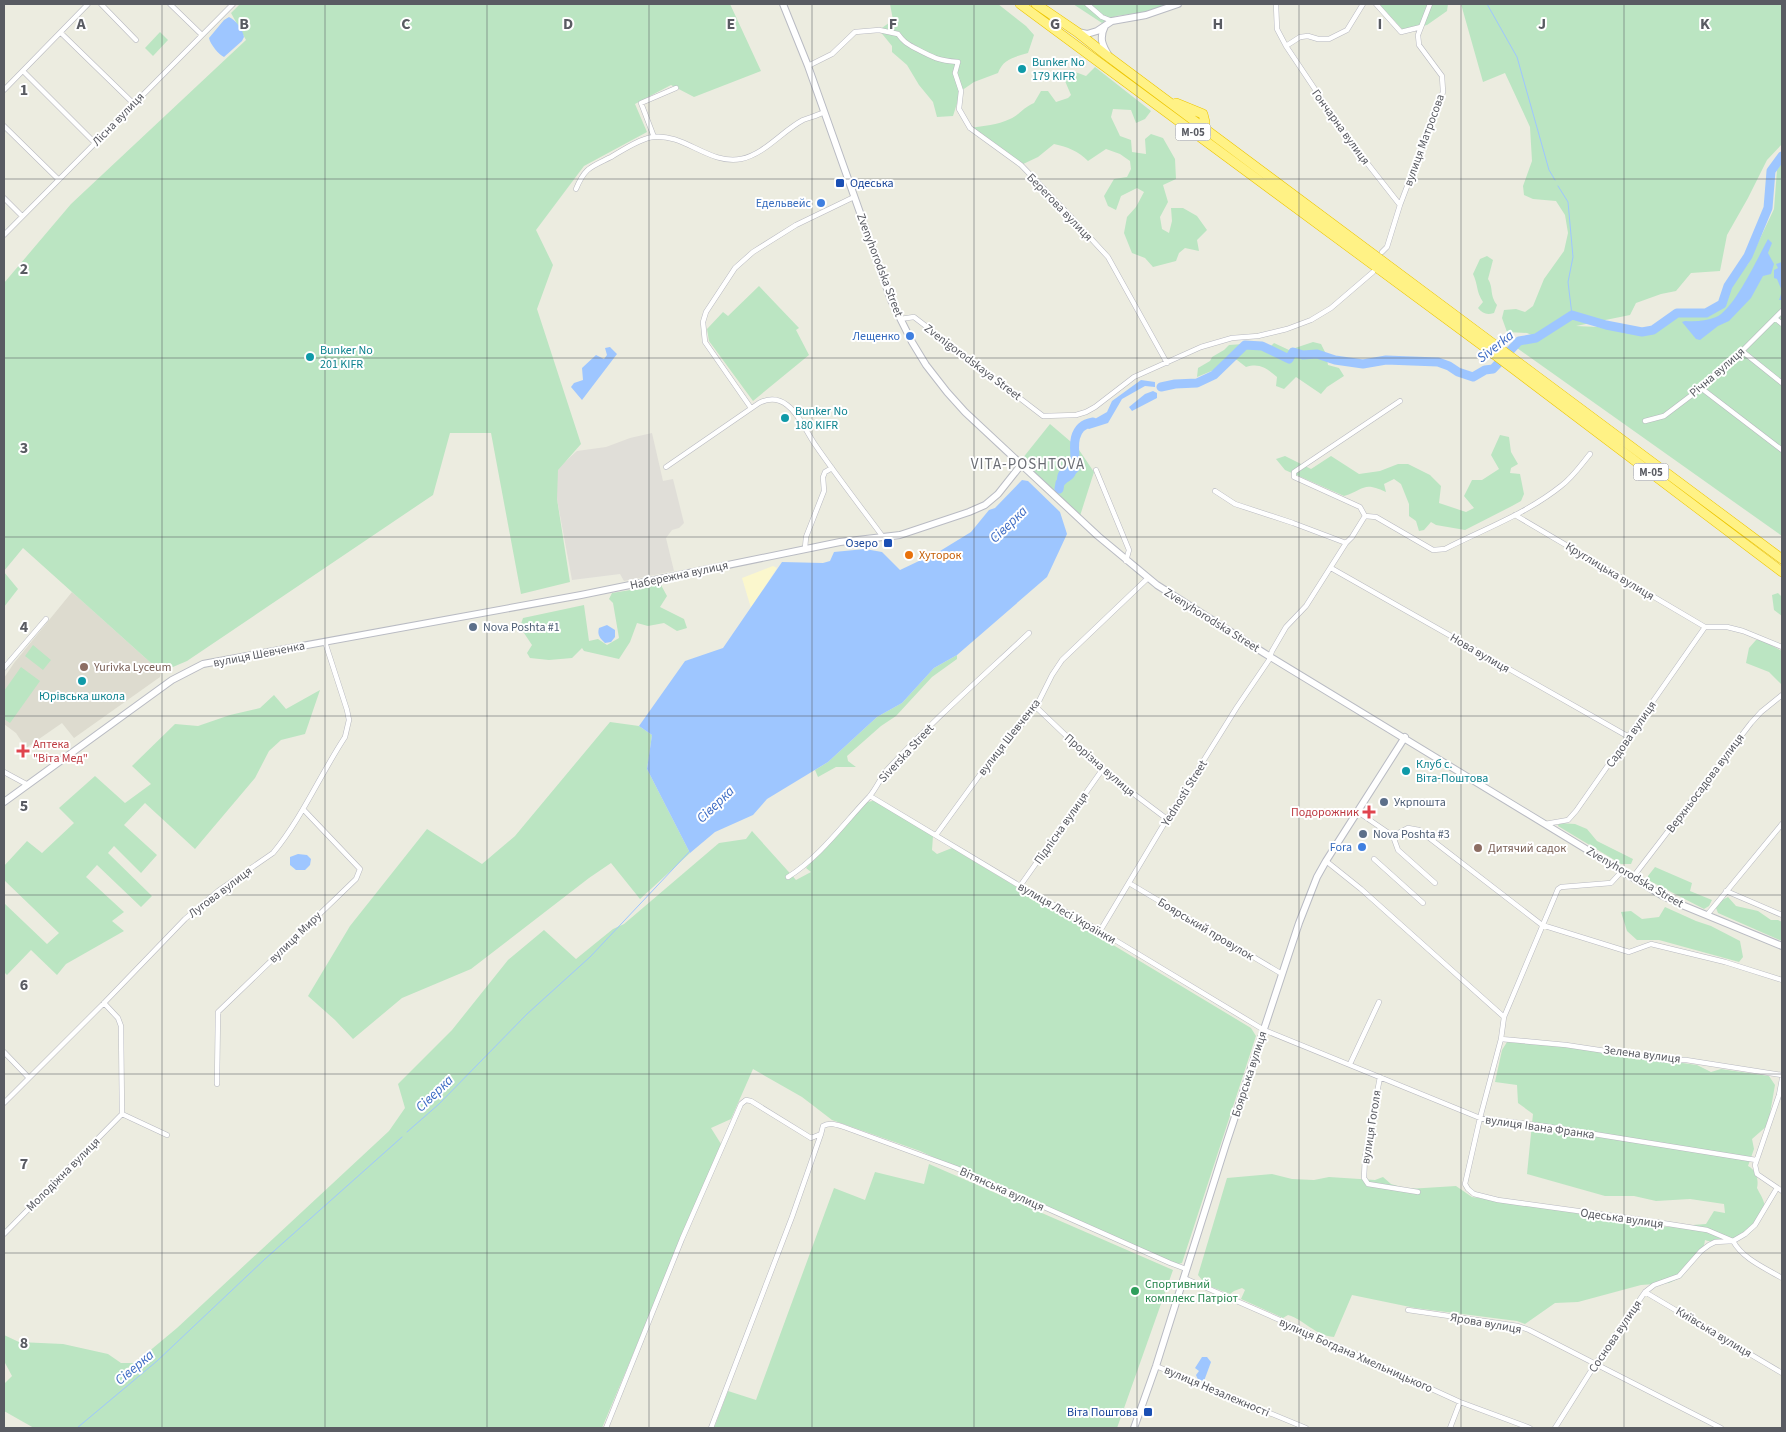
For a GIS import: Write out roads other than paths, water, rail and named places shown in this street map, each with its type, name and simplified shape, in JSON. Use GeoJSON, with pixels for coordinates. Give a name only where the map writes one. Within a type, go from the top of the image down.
{"type":"FeatureCollection","features":[{"type":"Feature","properties":{"kind":"highway","name":"М-05"},"geometry":{"type":"LineString","coordinates":[[1020,4],[1164,111],[1369,257]]}},
{"type":"Feature","properties":{"kind":"highway"},"geometry":{"type":"LineString","coordinates":[[1036,4],[1077,32],[1165,98],[1203,114],[1204,127],[1197,130],[1192,128],[1164,111]]}},
{"type":"Feature","properties":{"kind":"highway","name":"М-05"},"geometry":{"type":"LineString","coordinates":[[1204,127],[1369,257],[1380,269],[1489,345],[1782,559]]}},
{"type":"Feature","properties":{"kind":"highway","name":"М-05"},"geometry":{"type":"LineString","coordinates":[[1521,369],[1782,572]]}},
{"type":"Feature","properties":{"kind":"street"},"geometry":{"type":"LineString","coordinates":[[4,90],[88,4]]}},
{"type":"Feature","properties":{"kind":"street"},"geometry":{"type":"LineString","coordinates":[[100,4],[136,40]]}},
{"type":"Feature","properties":{"kind":"street"},"geometry":{"type":"LineString","coordinates":[[170,4],[202,35]]}},
{"type":"Feature","properties":{"kind":"street","name":"Лісна вулиця"},"geometry":{"type":"LineString","coordinates":[[4,235],[233,4]]}},
{"type":"Feature","properties":{"kind":"street","name":"Zvenyhorodska Street"},"geometry":{"type":"LineString","coordinates":[[784,4],[808,66],[884,282],[900,319],[922,358],[947,392],[975,422],[1126,561],[1148,578],[1270,656],[1663,896],[1782,946]]}},
{"type":"Feature","properties":{"kind":"street"},"geometry":{"type":"LineString","coordinates":[[1087,4],[1109,23]]}},
{"type":"Feature","properties":{"kind":"street"},"geometry":{"type":"LineString","coordinates":[[1077,32],[1088,34],[1097,31],[1109,23],[1146,15],[1178,4]]}},
{"type":"Feature","properties":{"kind":"street","name":"Гончарна вулиця"},"geometry":{"type":"LineString","coordinates":[[1276,4],[1277,29],[1286,46],[1349,140],[1400,205]]}},
{"type":"Feature","properties":{"kind":"street"},"geometry":{"type":"LineString","coordinates":[[1286,46],[1300,37],[1308,36],[1318,39],[1329,39],[1347,30],[1363,4]]}},
{"type":"Feature","properties":{"kind":"street"},"geometry":{"type":"LineString","coordinates":[[1376,4],[1401,32],[1421,27]]}},
{"type":"Feature","properties":{"kind":"street","name":"вулиця Матросова"},"geometry":{"type":"LineString","coordinates":[[1382,252],[1387,247],[1400,205],[1443,92],[1442,76],[1419,45],[1418,35],[1430,4]]}},
{"type":"Feature","properties":{"kind":"street"},"geometry":{"type":"LineString","coordinates":[[1109,23],[1102,33],[1101,40],[1112,60]]}},
{"type":"Feature","properties":{"kind":"street","name":"Берегова вулиця"},"geometry":{"type":"LineString","coordinates":[[808,66],[832,54],[855,32],[865,30],[879,30],[898,34],[903,41],[929,57],[941,61],[958,62],[955,73],[961,91],[959,109],[970,128],[1020,165],[1108,258],[1167,363]]}},
{"type":"Feature","properties":{"kind":"street"},"geometry":{"type":"LineString","coordinates":[[60,33],[133,103]]}},
{"type":"Feature","properties":{"kind":"street"},"geometry":{"type":"LineString","coordinates":[[23,71],[95,143]]}},
{"type":"Feature","properties":{"kind":"street"},"geometry":{"type":"LineString","coordinates":[[654,137],[640,103],[676,88]]}},
{"type":"Feature","properties":{"kind":"street"},"geometry":{"type":"LineString","coordinates":[[576,189],[587,169],[654,137],[680,142],[711,156],[730,159],[742,158],[767,146],[803,120],[824,112]]}},
{"type":"Feature","properties":{"kind":"street"},"geometry":{"type":"LineString","coordinates":[[4,126],[58,179]]}},
{"type":"Feature","properties":{"kind":"street"},"geometry":{"type":"LineString","coordinates":[[751,408],[705,342],[702,322],[706,312],[736,268],[752,252],[796,225],[854,197]]}},
{"type":"Feature","properties":{"kind":"street"},"geometry":{"type":"LineString","coordinates":[[4,198],[22,216]]}},
{"type":"Feature","properties":{"kind":"street"},"geometry":{"type":"LineString","coordinates":[[1167,363],[1209,344],[1232,338],[1258,336],[1288,329],[1311,320],[1331,308],[1380,269]]}},
{"type":"Feature","properties":{"kind":"street","name":"Річна вулиця"},"geometry":{"type":"LineString","coordinates":[[1645,421],[1664,416],[1701,388],[1718,370],[1742,351],[1776,319],[1782,311]]}},
{"type":"Feature","properties":{"kind":"street","name":"Zvenigorodskaya Street"},"geometry":{"type":"LineString","coordinates":[[900,319],[914,317],[1043,416],[1076,415],[1086,412],[1101,403],[1130,379],[1167,363]]}},
{"type":"Feature","properties":{"kind":"street"},"geometry":{"type":"LineString","coordinates":[[1776,319],[1782,324]]}},
{"type":"Feature","properties":{"kind":"street"},"geometry":{"type":"LineString","coordinates":[[1742,351],[1782,383]]}},
{"type":"Feature","properties":{"kind":"street"},"geometry":{"type":"LineString","coordinates":[[1701,388],[1782,450]]}},
{"type":"Feature","properties":{"kind":"street"},"geometry":{"type":"LineString","coordinates":[[666,467],[751,408],[768,399],[776,400],[786,404],[793,410],[832,468],[883,537]]}},
{"type":"Feature","properties":{"kind":"street"},"geometry":{"type":"LineString","coordinates":[[1365,516],[1360,506],[1294,477],[1294,472],[1400,400]]}},
{"type":"Feature","properties":{"kind":"street"},"geometry":{"type":"LineString","coordinates":[[1365,516],[1376,517],[1433,550],[1445,550],[1516,515],[1563,485],[1590,454]]}},
{"type":"Feature","properties":{"kind":"street","name":"Набережна вулиця"},"geometry":{"type":"LineString","coordinates":[[554,600],[805,548],[906,534],[976,509],[998,494],[1020,464]]}},
{"type":"Feature","properties":{"kind":"street"},"geometry":{"type":"LineString","coordinates":[[805,548],[806,537],[824,491],[824,472],[832,468]]}},
{"type":"Feature","properties":{"kind":"street"},"geometry":{"type":"LineString","coordinates":[[1096,470],[1129,550],[1126,561]]}},
{"type":"Feature","properties":{"kind":"street"},"geometry":{"type":"LineString","coordinates":[[1215,491],[1235,504],[1346,543]]}},
{"type":"Feature","properties":{"kind":"street","name":"Круглицька вулиця"},"geometry":{"type":"LineString","coordinates":[[1516,515],[1705,627]]}},
{"type":"Feature","properties":{"kind":"street"},"geometry":{"type":"LineString","coordinates":[[1270,656],[1286,627],[1306,606],[1365,516]]}},
{"type":"Feature","properties":{"kind":"street","name":"Нова вулиця"},"geometry":{"type":"LineString","coordinates":[[1330,568],[1629,737]]}},
{"type":"Feature","properties":{"kind":"street","name":"вулиця Шевченка"},"geometry":{"type":"LineString","coordinates":[[936,835],[979,776],[1036,707],[1062,660],[1148,578]]}},
{"type":"Feature","properties":{"kind":"street","name":"вулиця Шевченка"},"geometry":{"type":"LineString","coordinates":[[4,802],[172,680],[203,664],[554,600]]}},
{"type":"Feature","properties":{"kind":"street"},"geometry":{"type":"LineString","coordinates":[[4,668],[46,619]]}},
{"type":"Feature","properties":{"kind":"street"},"geometry":{"type":"LineString","coordinates":[[1705,627],[1743,630],[1782,647]]}},
{"type":"Feature","properties":{"kind":"street","name":"Садова вулиця"},"geometry":{"type":"LineString","coordinates":[[1545,824],[1568,820],[1584,801],[1705,627]]}},
{"type":"Feature","properties":{"kind":"street","name":"Siverska Street"},"geometry":{"type":"LineString","coordinates":[[788,877],[799,870],[838,832],[870,796],[885,773],[925,731],[1029,633]]}},
{"type":"Feature","properties":{"kind":"street","name":"Лугова вулиця"},"geometry":{"type":"LineString","coordinates":[[4,1103],[104,1003],[185,918],[218,891],[272,853],[303,808],[348,728],[347,710],[325,642]]}},
{"type":"Feature","properties":{"kind":"street","name":"Yednosti Street"},"geometry":{"type":"LineString","coordinates":[[1100,931],[1167,819],[1270,656]]}},
{"type":"Feature","properties":{"kind":"street","name":"Верхньосадова вулиця"},"geometry":{"type":"LineString","coordinates":[[1633,877],[1751,722],[1782,695]]}},
{"type":"Feature","properties":{"kind":"street","name":"Прорізна вулиця"},"geometry":{"type":"LineString","coordinates":[[1036,707],[1102,770],[1167,819]]}},
{"type":"Feature","properties":{"kind":"street","name":"Боярська вулиця"},"geometry":{"type":"LineString","coordinates":[[1134,1428],[1156,1366],[1282,974],[1309,897],[1326,861],[1405,737]]}},
{"type":"Feature","properties":{"kind":"street","name":"Підлісна вулиця"},"geometry":{"type":"LineString","coordinates":[[1020,886],[1102,770]]}},
{"type":"Feature","properties":{"kind":"street"},"geometry":{"type":"LineString","coordinates":[[4,772],[28,785]]}},
{"type":"Feature","properties":{"kind":"street","name":"вулиця Лесі Українки"},"geometry":{"type":"LineString","coordinates":[[870,796],[1264,1030]]}},
{"type":"Feature","properties":{"kind":"street","name":"вулиця Миру"},"geometry":{"type":"LineString","coordinates":[[217,1084],[218,1012],[356,879],[360,869],[303,808]]}},
{"type":"Feature","properties":{"kind":"street"},"geometry":{"type":"LineString","coordinates":[[1358,812],[1393,836],[1398,850],[1435,882]]}},
{"type":"Feature","properties":{"kind":"street"},"geometry":{"type":"LineString","coordinates":[[1707,915],[1782,824]]}},
{"type":"Feature","properties":{"kind":"street"},"geometry":{"type":"LineString","coordinates":[[1393,836],[1408,828],[1420,830],[1542,925],[1630,952],[1650,944],[1725,962],[1782,980]]}},
{"type":"Feature","properties":{"kind":"street"},"geometry":{"type":"LineString","coordinates":[[1374,859],[1423,903]]}},
{"type":"Feature","properties":{"kind":"street"},"geometry":{"type":"LineString","coordinates":[[1326,861],[1361,889],[1504,1017]]}},
{"type":"Feature","properties":{"kind":"street"},"geometry":{"type":"LineString","coordinates":[[1480,1118],[1502,1039],[1504,1017],[1558,889],[1562,887],[1611,883],[1622,871]]}},
{"type":"Feature","properties":{"kind":"street","name":"Боярський провулок"},"geometry":{"type":"LineString","coordinates":[[1129,883],[1282,974]]}},
{"type":"Feature","properties":{"kind":"street"},"geometry":{"type":"LineString","coordinates":[[1726,891],[1782,915]]}},
{"type":"Feature","properties":{"kind":"street"},"geometry":{"type":"LineString","coordinates":[[1350,1064],[1379,1002]]}},
{"type":"Feature","properties":{"kind":"street"},"geometry":{"type":"LineString","coordinates":[[104,1003],[112,1011],[121,1026],[122,1114],[167,1135]]}},
{"type":"Feature","properties":{"kind":"street","name":"вулиця Івана Франка"},"geometry":{"type":"LineString","coordinates":[[1264,1030],[1480,1118],[1564,1129],[1756,1160]]}},
{"type":"Feature","properties":{"kind":"street","name":"Зелена вулиця"},"geometry":{"type":"LineString","coordinates":[[1502,1039],[1566,1044],[1664,1060],[1686,1060],[1782,1075]]}},
{"type":"Feature","properties":{"kind":"street"},"geometry":{"type":"LineString","coordinates":[[4,1052],[29,1078]]}},
{"type":"Feature","properties":{"kind":"street","name":"вулиця Гоголя"},"geometry":{"type":"LineString","coordinates":[[1380,1077],[1365,1157],[1364,1178],[1368,1184],[1418,1192]]}},
{"type":"Feature","properties":{"kind":"street"},"geometry":{"type":"LineString","coordinates":[[1782,1079],[1781,1096],[1756,1160],[1755,1170],[1757,1174],[1782,1191]]}},
{"type":"Feature","properties":{"kind":"street","name":"Вітянська вулиця"},"geometry":{"type":"LineString","coordinates":[[606,1428],[741,1104],[746,1100],[811,1138],[821,1134],[823,1126],[830,1124],[956,1168],[1170,1264],[1186,1269]]}},
{"type":"Feature","properties":{"kind":"street","name":"Молодіжна вулиця"},"geometry":{"type":"LineString","coordinates":[[4,1234],[122,1114]]}},
{"type":"Feature","properties":{"kind":"street","name":"Одеська вулиця"},"geometry":{"type":"LineString","coordinates":[[1480,1118],[1465,1184],[1474,1194],[1526,1204],[1707,1230],[1733,1241],[1744,1254],[1782,1278]]}},
{"type":"Feature","properties":{"kind":"street"},"geometry":{"type":"LineString","coordinates":[[711,1428],[821,1134]]}},
{"type":"Feature","properties":{"kind":"street","name":"Соснова вулиця"},"geometry":{"type":"LineString","coordinates":[[1555,1428],[1596,1363],[1645,1292],[1654,1285],[1679,1276],[1701,1251],[1709,1245],[1715,1242],[1733,1241],[1755,1225],[1777,1188]]}},
{"type":"Feature","properties":{"kind":"street","name":"вулиця Богдана Хмельницького"},"geometry":{"type":"LineString","coordinates":[[1184,1278],[1460,1402],[1530,1428]]}},
{"type":"Feature","properties":{"kind":"street","name":"Київська вулиця"},"geometry":{"type":"LineString","coordinates":[[1645,1292],[1782,1373]]}},
{"type":"Feature","properties":{"kind":"street","name":"Ярова вулиця"},"geometry":{"type":"LineString","coordinates":[[1408,1310],[1518,1326],[1596,1363],[1633,1384],[1721,1428]]}},
{"type":"Feature","properties":{"kind":"street","name":"вулиця Незалежності"},"geometry":{"type":"LineString","coordinates":[[1156,1366],[1306,1428]]}},
{"type":"Feature","properties":{"kind":"street"},"geometry":{"type":"LineString","coordinates":[[1450,1428],[1460,1402]]}},
{"type":"Feature","properties":{"kind":"water"},"geometry":{"type":"Polygon","coordinates":[[[229,17],[239,26],[244,37],[224,57],[215,49],[209,38],[224,20],[229,17]]]}},
{"type":"Feature","properties":{"kind":"water"},"geometry":{"type":"Polygon","coordinates":[[[1768,239],[1772,243],[1768,253],[1774,264],[1771,274],[1763,276],[1751,298],[1729,321],[1718,326],[1700,340],[1696,339],[1682,322],[1708,319],[1716,317],[1723,312],[1738,294],[1768,239]]]}},
{"type":"Feature","properties":{"kind":"water"},"geometry":{"type":"Polygon","coordinates":[[[1782,262],[1782,291],[1777,279],[1774,278],[1774,270],[1778,268],[1776,264],[1782,262]]]}},
{"type":"Feature","properties":{"kind":"water"},"geometry":{"type":"Polygon","coordinates":[[[610,347],[617,354],[582,400],[571,387],[574,383],[583,380],[582,368],[596,355],[604,359],[607,355],[605,348],[610,347]]]}},
{"type":"Feature","properties":{"kind":"water"},"geometry":{"type":"Polygon","coordinates":[[[1141,380],[1155,382],[1155,387],[1145,386],[1122,399],[1108,423],[1089,429],[1082,426],[1081,423],[1090,419],[1093,420],[1107,412],[1112,401],[1141,380]]]}},
{"type":"Feature","properties":{"kind":"water"},"geometry":{"type":"Polygon","coordinates":[[[1153,391],[1157,393],[1157,398],[1132,411],[1129,407],[1145,394],[1153,391]]]}},
{"type":"Feature","properties":{"kind":"water"},"geometry":{"type":"Polygon","coordinates":[[[1069,464],[1076,467],[1076,473],[1071,480],[1063,484],[1057,481],[1058,475],[1061,469],[1069,464]]]}},
{"type":"Feature","properties":{"kind":"water"},"geometry":{"type":"Polygon","coordinates":[[[1022,480],[1028,481],[1060,512],[1067,534],[1047,577],[957,655],[934,668],[902,703],[877,717],[828,762],[767,799],[753,815],[715,832],[690,853],[647,769],[652,735],[639,726],[685,661],[723,648],[782,562],[823,563],[830,561],[834,552],[865,549],[882,552],[900,570],[940,551],[971,532],[989,510],[995,508],[1022,480]]]}},
{"type":"Feature","properties":{"kind":"water"},"geometry":{"type":"Polygon","coordinates":[[[607,625],[615,630],[615,637],[611,642],[605,643],[599,636],[598,630],[607,625]]]}},
{"type":"Feature","properties":{"kind":"water"},"geometry":{"type":"Polygon","coordinates":[[[298,854],[307,855],[311,859],[310,865],[305,870],[296,870],[290,865],[290,857],[298,854]]]}},
{"type":"Feature","properties":{"kind":"water"},"geometry":{"type":"Polygon","coordinates":[[[1202,1357],[1207,1357],[1211,1362],[1204,1381],[1198,1380],[1196,1375],[1199,1371],[1195,1368],[1202,1357]]]}},
{"type":"Feature","properties":{"kind":"waterway"},"geometry":{"type":"LineString","coordinates":[[1487,4],[1517,57],[1549,170],[1555,180]]}},
{"type":"Feature","properties":{"kind":"waterway","name":"Siverka"},"geometry":{"type":"LineString","coordinates":[[1161,387],[1197,383],[1214,375],[1245,345],[1262,346],[1289,359],[1293,352],[1303,355],[1317,354],[1335,360],[1363,364],[1386,360],[1438,362],[1473,377],[1485,370],[1493,369],[1519,341],[1536,338],[1572,315],[1606,325],[1642,332],[1653,330],[1677,313],[1706,313],[1722,304],[1728,286],[1748,256],[1768,208],[1771,171],[1782,156]]}},
{"type":"Feature","properties":{"kind":"waterway"},"geometry":{"type":"LineString","coordinates":[[1558,186],[1568,202],[1573,257],[1568,282],[1572,315]]}},
{"type":"Feature","properties":{"kind":"waterway","name":"Siverka"},"geometry":{"type":"LineString","coordinates":[[1059,489],[1060,483],[1076,467],[1074,446],[1077,433],[1080,428],[1093,422]]}},
{"type":"Feature","properties":{"kind":"waterway","name":"Сіверка"},"geometry":{"type":"LineString","coordinates":[[407,1132],[439,1104],[527,1014],[590,957],[690,851]]}},
{"type":"Feature","properties":{"kind":"waterway","name":"Сіверка"},"geometry":{"type":"LineString","coordinates":[[77,1428],[157,1361],[265,1259],[402,1137]]}},
{"type":"Feature","properties":{"kind":"place","name":"Bunker No 179 KIFR"},"geometry":{"type":"Point","coordinates":[1022,69]}},
{"type":"Feature","properties":{"kind":"place","name":"Одеська"},"geometry":{"type":"Point","coordinates":[840,183]}},
{"type":"Feature","properties":{"kind":"place","name":"Едельвейс"},"geometry":{"type":"Point","coordinates":[821,203]}},
{"type":"Feature","properties":{"kind":"place","name":"Лещенко"},"geometry":{"type":"Point","coordinates":[910,336]}},
{"type":"Feature","properties":{"kind":"place","name":"Bunker No 201 KIFR"},"geometry":{"type":"Point","coordinates":[310,357]}},
{"type":"Feature","properties":{"kind":"place","name":"Bunker No 180 KIFR"},"geometry":{"type":"Point","coordinates":[785,418]}},
{"type":"Feature","properties":{"kind":"place","name":"Озеро"},"geometry":{"type":"Point","coordinates":[888,543]}},
{"type":"Feature","properties":{"kind":"place","name":"Хуторок"},"geometry":{"type":"Point","coordinates":[909,555]}},
{"type":"Feature","properties":{"kind":"place","name":"Nova Poshta #1"},"geometry":{"type":"Point","coordinates":[473,627]}},
{"type":"Feature","properties":{"kind":"place","name":"Yurivka Lyceum"},"geometry":{"type":"Point","coordinates":[84,667]}},
{"type":"Feature","properties":{"kind":"place","name":"Юрівська школа"},"geometry":{"type":"Point","coordinates":[82,681]}},
{"type":"Feature","properties":{"kind":"place","name":"Аптека \"Віта Мед\""},"geometry":{"type":"Point","coordinates":[23,751]}},
{"type":"Feature","properties":{"kind":"place","name":"Клуб с. Віта-Поштова"},"geometry":{"type":"Point","coordinates":[1406,771]}},
{"type":"Feature","properties":{"kind":"place","name":"Укрпошта"},"geometry":{"type":"Point","coordinates":[1384,802]}},
{"type":"Feature","properties":{"kind":"place","name":"Подорожник"},"geometry":{"type":"Point","coordinates":[1369,812]}},
{"type":"Feature","properties":{"kind":"place","name":"Nova Poshta #3"},"geometry":{"type":"Point","coordinates":[1363,834]}},
{"type":"Feature","properties":{"kind":"place","name":"Fora"},"geometry":{"type":"Point","coordinates":[1362,847]}},
{"type":"Feature","properties":{"kind":"place","name":"Дитячий садок"},"geometry":{"type":"Point","coordinates":[1478,848]}},
{"type":"Feature","properties":{"kind":"place","name":"Спортивний комплекс Патріот"},"geometry":{"type":"Point","coordinates":[1135,1291]}},
{"type":"Feature","properties":{"kind":"place","name":"Віта Поштова"},"geometry":{"type":"Point","coordinates":[1148,1412]}},
{"type":"Feature","properties":{"kind":"district","name":"VITA-POSHTOVA"},"geometry":{"type":"Point","coordinates":[1028,464]}}]}
